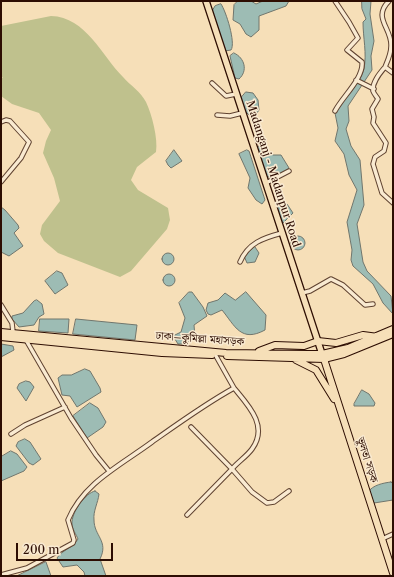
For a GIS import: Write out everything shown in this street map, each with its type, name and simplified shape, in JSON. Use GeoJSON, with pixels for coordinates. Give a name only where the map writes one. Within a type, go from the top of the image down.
{"type":"FeatureCollection","features":[{"type":"Feature","properties":{"kind":"highway","name":"ঢাকা–কুমিল্লা মহাসড়ক"},"geometry":{"type":"LineString","coordinates":[[1,332],[226,353],[256,352],[323,356],[378,337],[393,329]]}},
{"type":"Feature","properties":{"kind":"highway","name":"ঢাকা–কুমিল্লা মহাসড়ক"},"geometry":{"type":"LineString","coordinates":[[1,337],[216,356],[291,358],[344,354],[393,334]]}},
{"type":"Feature","properties":{"kind":"highway"},"geometry":{"type":"LineString","coordinates":[[256,352],[276,345],[304,346],[318,341],[336,342],[363,335],[378,337]]}},
{"type":"Feature","properties":{"kind":"highway","name":"ভুলতা সড়ক"},"geometry":{"type":"LineString","coordinates":[[323,356],[393,573]]}},
{"type":"Feature","properties":{"kind":"highway"},"geometry":{"type":"LineString","coordinates":[[291,358],[316,370],[338,403]]}},
{"type":"Feature","properties":{"kind":"main road","name":"Madanganj - Madanpur Road"},"geometry":{"type":"LineString","coordinates":[[206,1],[323,356]]}},
{"type":"Feature","properties":{"kind":"street"},"geometry":{"type":"LineString","coordinates":[[334,1],[358,38],[347,50],[362,62],[363,69],[335,110]]}},
{"type":"Feature","properties":{"kind":"street"},"geometry":{"type":"LineString","coordinates":[[389,1],[382,8],[381,15],[392,46],[390,56],[385,67],[377,77],[374,89],[378,99],[372,107],[374,117],[373,122],[386,143],[384,151],[375,157],[372,164],[382,193],[393,203]]}},
{"type":"Feature","properties":{"kind":"street"},"geometry":{"type":"LineString","coordinates":[[385,67],[393,74]]}},
{"type":"Feature","properties":{"kind":"street"},"geometry":{"type":"LineString","coordinates":[[356,80],[374,89]]}},
{"type":"Feature","properties":{"kind":"street"},"geometry":{"type":"LineString","coordinates":[[212,83],[226,96],[236,94]]}},
{"type":"Feature","properties":{"kind":"street"},"geometry":{"type":"LineString","coordinates":[[217,115],[230,116],[242,112]]}},
{"type":"Feature","properties":{"kind":"street"},"geometry":{"type":"LineString","coordinates":[[1,122],[6,120],[10,121],[29,142],[22,158],[1,182]]}},
{"type":"Feature","properties":{"kind":"street"},"geometry":{"type":"LineString","coordinates":[[266,183],[289,171]]}},
{"type":"Feature","properties":{"kind":"street"},"geometry":{"type":"LineString","coordinates":[[240,262],[244,254],[256,242],[282,233]]}},
{"type":"Feature","properties":{"kind":"street"},"geometry":{"type":"LineString","coordinates":[[302,293],[310,291],[332,279],[343,285],[365,305],[373,304]]}},
{"type":"Feature","properties":{"kind":"street"},"geometry":{"type":"LineString","coordinates":[[1,304],[12,323],[13,332]]}},
{"type":"Feature","properties":{"kind":"street"},"geometry":{"type":"LineString","coordinates":[[26,340],[91,448],[110,471]]}},
{"type":"Feature","properties":{"kind":"street"},"geometry":{"type":"LineString","coordinates":[[187,515],[251,450],[258,434],[257,419],[254,412],[234,388],[216,356]]}},
{"type":"Feature","properties":{"kind":"street"},"geometry":{"type":"LineString","coordinates":[[1,575],[28,568],[73,543],[74,540],[68,520],[78,500],[110,471],[189,415],[234,388]]}},
{"type":"Feature","properties":{"kind":"street"},"geometry":{"type":"LineString","coordinates":[[11,434],[25,425],[65,407]]}},
{"type":"Feature","properties":{"kind":"street"},"geometry":{"type":"LineString","coordinates":[[191,427],[252,492],[267,503],[274,502],[289,491]]}},
{"type":"Feature","properties":{"kind":"street"},"geometry":{"type":"LineString","coordinates":[[382,539],[393,534]]}},
{"type":"Feature","properties":{"kind":"green space"},"geometry":{"type":"Polygon","coordinates":[[[51,16],[63,18],[84,30],[115,68],[144,98],[152,120],[156,140],[156,152],[137,167],[131,180],[138,190],[168,208],[170,220],[167,229],[131,271],[120,277],[58,253],[44,241],[40,234],[42,225],[60,201],[54,178],[43,153],[51,130],[39,113],[12,104],[1,96],[1,79],[3,77],[1,77],[1,26],[51,16]]]}},
{"type":"Feature","properties":{"kind":"water"},"geometry":{"type":"Polygon","coordinates":[[[238,1],[251,1],[256,4],[263,1],[289,1],[286,6],[259,16],[259,30],[251,37],[246,34],[240,24],[233,20],[234,5],[238,1]]]}},
{"type":"Feature","properties":{"kind":"water"},"geometry":{"type":"Polygon","coordinates":[[[362,1],[371,1],[370,14],[374,41],[371,56],[372,70],[348,106],[349,121],[346,129],[351,146],[360,160],[364,205],[357,224],[363,262],[367,271],[391,296],[393,314],[383,303],[373,284],[353,266],[347,222],[357,190],[349,175],[344,154],[335,141],[338,128],[335,113],[359,80],[364,69],[365,51],[363,22],[366,19],[362,9],[362,1]]]}},
{"type":"Feature","properties":{"kind":"water"},"geometry":{"type":"Polygon","coordinates":[[[221,4],[228,20],[232,41],[231,50],[225,51],[212,11],[215,6],[221,4]]]}},
{"type":"Feature","properties":{"kind":"water"},"geometry":{"type":"Polygon","coordinates":[[[234,53],[241,58],[244,65],[244,72],[239,79],[235,78],[230,56],[234,53]]]}},
{"type":"Feature","properties":{"kind":"water"},"geometry":{"type":"Polygon","coordinates":[[[246,92],[253,93],[258,100],[259,110],[255,116],[249,115],[243,109],[241,98],[246,92]]]}},
{"type":"Feature","properties":{"kind":"water"},"geometry":{"type":"Polygon","coordinates":[[[261,146],[273,155],[281,155],[289,168],[275,177],[266,176],[257,147],[261,146]]]}},
{"type":"Feature","properties":{"kind":"water"},"geometry":{"type":"Polygon","coordinates":[[[174,150],[182,161],[171,168],[166,161],[174,150]]]}},
{"type":"Feature","properties":{"kind":"water"},"geometry":{"type":"Polygon","coordinates":[[[247,150],[249,151],[265,200],[262,204],[256,200],[248,188],[250,178],[239,154],[247,150]]]}},
{"type":"Feature","properties":{"kind":"water"},"geometry":{"type":"Polygon","coordinates":[[[278,204],[287,204],[293,213],[283,223],[277,209],[278,204]]]}},
{"type":"Feature","properties":{"kind":"water"},"geometry":{"type":"Polygon","coordinates":[[[1,207],[18,225],[19,228],[14,233],[23,246],[9,256],[1,252],[1,207]]]}},
{"type":"Feature","properties":{"kind":"water"},"geometry":{"type":"Polygon","coordinates":[[[298,236],[303,238],[305,243],[303,248],[298,250],[293,248],[291,243],[293,238],[298,236]]]}},
{"type":"Feature","properties":{"kind":"water"},"geometry":{"type":"Polygon","coordinates":[[[255,247],[259,253],[255,262],[247,263],[244,256],[255,247]]]}},
{"type":"Feature","properties":{"kind":"water"},"geometry":{"type":"Polygon","coordinates":[[[170,253],[173,254],[173,264],[166,265],[163,264],[162,257],[163,254],[170,253]]]}},
{"type":"Feature","properties":{"kind":"water"},"geometry":{"type":"Polygon","coordinates":[[[57,271],[62,273],[68,285],[55,294],[45,281],[57,271]]]}},
{"type":"Feature","properties":{"kind":"water"},"geometry":{"type":"Polygon","coordinates":[[[167,274],[171,274],[175,280],[171,286],[167,286],[163,282],[163,278],[167,274]]]}},
{"type":"Feature","properties":{"kind":"water"},"geometry":{"type":"Polygon","coordinates":[[[189,292],[192,292],[203,307],[207,316],[194,325],[195,337],[185,344],[178,344],[173,336],[181,332],[185,318],[179,303],[189,292]]]}},
{"type":"Feature","properties":{"kind":"water"},"geometry":{"type":"Polygon","coordinates":[[[246,292],[266,315],[265,330],[257,334],[244,334],[235,327],[222,310],[211,315],[208,314],[206,310],[208,303],[218,300],[225,293],[235,300],[246,292]]]}},
{"type":"Feature","properties":{"kind":"water"},"geometry":{"type":"Polygon","coordinates":[[[37,300],[42,304],[44,314],[39,317],[34,325],[19,327],[12,319],[12,316],[23,313],[34,301],[37,300]]]}},
{"type":"Feature","properties":{"kind":"water"},"geometry":{"type":"Polygon","coordinates":[[[40,319],[69,319],[68,333],[39,331],[40,319]]]}},
{"type":"Feature","properties":{"kind":"water"},"geometry":{"type":"Polygon","coordinates":[[[76,319],[137,325],[135,340],[73,334],[76,319]]]}},
{"type":"Feature","properties":{"kind":"water"},"geometry":{"type":"Polygon","coordinates":[[[1,344],[13,346],[14,350],[1,357],[1,344]]]}},
{"type":"Feature","properties":{"kind":"water"},"geometry":{"type":"Polygon","coordinates":[[[85,369],[90,371],[101,392],[77,407],[70,396],[62,395],[58,378],[62,375],[71,375],[85,369]]]}},
{"type":"Feature","properties":{"kind":"water"},"geometry":{"type":"Polygon","coordinates":[[[26,381],[30,382],[34,387],[26,401],[17,388],[19,384],[26,381]]]}},
{"type":"Feature","properties":{"kind":"water"},"geometry":{"type":"Polygon","coordinates":[[[362,390],[369,394],[375,403],[374,406],[354,406],[362,390]]]}},
{"type":"Feature","properties":{"kind":"water"},"geometry":{"type":"Polygon","coordinates":[[[90,403],[98,408],[106,422],[103,427],[87,438],[73,416],[90,403]]]}},
{"type":"Feature","properties":{"kind":"water"},"geometry":{"type":"Polygon","coordinates":[[[25,439],[30,442],[41,459],[33,465],[29,463],[16,446],[18,442],[25,439]]]}},
{"type":"Feature","properties":{"kind":"water"},"geometry":{"type":"Polygon","coordinates":[[[11,451],[17,454],[27,467],[24,471],[1,481],[1,457],[11,451]]]}},
{"type":"Feature","properties":{"kind":"water"},"geometry":{"type":"Polygon","coordinates":[[[391,482],[393,484],[393,500],[374,503],[368,492],[375,486],[391,482]]]}},
{"type":"Feature","properties":{"kind":"water"},"geometry":{"type":"Polygon","coordinates":[[[95,491],[99,494],[94,513],[95,526],[102,543],[103,548],[100,559],[106,576],[85,576],[84,572],[77,565],[63,567],[57,558],[78,539],[72,526],[74,514],[83,499],[95,491]]]}},
{"type":"Feature","properties":{"kind":"water"},"geometry":{"type":"Polygon","coordinates":[[[46,562],[51,576],[17,576],[46,562]]]}}]}
